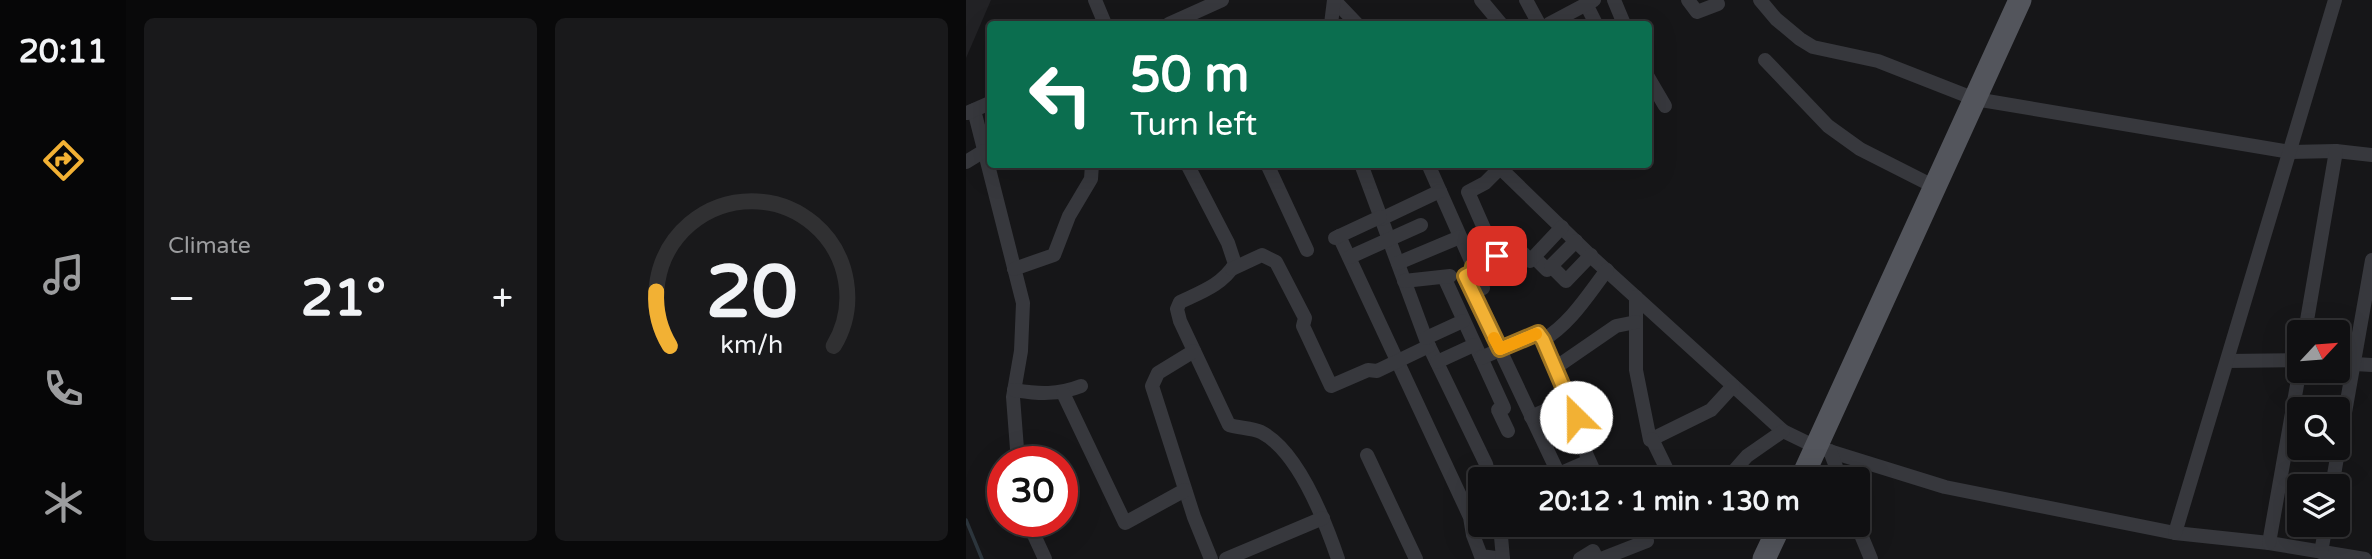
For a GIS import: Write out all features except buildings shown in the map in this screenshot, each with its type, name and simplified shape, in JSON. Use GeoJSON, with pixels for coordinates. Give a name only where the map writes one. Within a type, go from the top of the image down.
{"type":"FeatureCollection","features":[{"type":"Feature","properties":{"kind":"main road"},"geometry":{"type":"LineString","coordinates":[[1810,467],[1823,449],[1935,187],[2020,0]]}},
{"type":"Feature","properties":{"kind":"main road"},"geometry":{"type":"LineString","coordinates":[[1764,559],[1774,537]]}},
{"type":"Feature","properties":{"kind":"street"},"geometry":{"type":"LineString","coordinates":[[1095,0],[1104,21]]}},
{"type":"Feature","properties":{"kind":"street"},"geometry":{"type":"LineString","coordinates":[[1173,21],[1195,6],[1222,0]]}},
{"type":"Feature","properties":{"kind":"street"},"geometry":{"type":"LineString","coordinates":[[1331,21],[1334,0],[1354,21]]}},
{"type":"Feature","properties":{"kind":"street"},"geometry":{"type":"LineString","coordinates":[[1481,0],[1498,21]]}},
{"type":"Feature","properties":{"kind":"street"},"geometry":{"type":"LineString","coordinates":[[1526,0],[1537,21]]}},
{"type":"Feature","properties":{"kind":"street"},"geometry":{"type":"LineString","coordinates":[[1614,0],[1623,21]]}},
{"type":"Feature","properties":{"kind":"street"},"geometry":{"type":"LineString","coordinates":[[1688,0],[1697,12],[1718,4]]}},
{"type":"Feature","properties":{"kind":"street"},"geometry":{"type":"LineString","coordinates":[[1760,0],[1776,19],[1813,47],[1878,61],[1975,100],[2290,152],[2336,151],[2372,155]]}},
{"type":"Feature","properties":{"kind":"street"},"geometry":{"type":"LineString","coordinates":[[2175,533],[2335,0]]}},
{"type":"Feature","properties":{"kind":"street"},"geometry":{"type":"LineString","coordinates":[[1555,21],[1590,2],[1595,21]]}},
{"type":"Feature","properties":{"kind":"street"},"geometry":{"type":"LineString","coordinates":[[1765,60],[1828,127],[1860,149],[1935,187]]}},
{"type":"Feature","properties":{"kind":"street"},"geometry":{"type":"LineString","coordinates":[[1652,84],[1665,106]]}},
{"type":"Feature","properties":{"kind":"street"},"geometry":{"type":"LineString","coordinates":[[987,104],[970,112],[987,163]]}},
{"type":"Feature","properties":{"kind":"street"},"geometry":{"type":"LineString","coordinates":[[966,162],[984,151]]}},
{"type":"Feature","properties":{"kind":"street"},"geometry":{"type":"LineString","coordinates":[[2307,320],[2336,151]]}},
{"type":"Feature","properties":{"kind":"street"},"geometry":{"type":"LineString","coordinates":[[988,168],[1023,303],[1021,351],[1013,397],[1017,446]]}},
{"type":"Feature","properties":{"kind":"street"},"geometry":{"type":"LineString","coordinates":[[1014,269],[1054,255],[1069,216],[1091,178],[1092,168]]}},
{"type":"Feature","properties":{"kind":"street"},"geometry":{"type":"LineString","coordinates":[[1189,168],[1228,243],[1235,264],[1232,270]]}},
{"type":"Feature","properties":{"kind":"street"},"geometry":{"type":"LineString","coordinates":[[1269,168],[1307,250]]}},
{"type":"Feature","properties":{"kind":"street"},"geometry":{"type":"LineString","coordinates":[[1362,168],[1427,342],[1487,467]]}},
{"type":"Feature","properties":{"kind":"street"},"geometry":{"type":"LineString","coordinates":[[1430,168],[1460,237],[1500,349],[1555,467]]}},
{"type":"Feature","properties":{"kind":"street"},"geometry":{"type":"LineString","coordinates":[[1496,168],[1485,183],[1468,192],[1499,262]]}},
{"type":"Feature","properties":{"kind":"street"},"geometry":{"type":"LineString","coordinates":[[1500,168],[1783,432],[1823,449],[1945,487],[2175,533],[2269,543],[2365,559]]}},
{"type":"Feature","properties":{"kind":"street"},"geometry":{"type":"LineString","coordinates":[[1440,191],[1337,237],[1350,257],[1470,517],[1473,535],[1482,556],[1503,559],[1501,537]]}},
{"type":"Feature","properties":{"kind":"street"},"geometry":{"type":"LineString","coordinates":[[1446,206],[1470,195]]}},
{"type":"Feature","properties":{"kind":"street"},"geometry":{"type":"LineString","coordinates":[[1350,257],[1421,225]]}},
{"type":"Feature","properties":{"kind":"street"},"geometry":{"type":"LineString","coordinates":[[1404,281],[1471,271],[1523,253],[1530,261],[1562,227]]}},
{"type":"Feature","properties":{"kind":"street"},"geometry":{"type":"LineString","coordinates":[[1398,263],[1460,237]]}},
{"type":"Feature","properties":{"kind":"street"},"geometry":{"type":"LineString","coordinates":[[1534,257],[1547,270],[1576,241]]}},
{"type":"Feature","properties":{"kind":"street"},"geometry":{"type":"LineString","coordinates":[[1333,557],[1323,519],[1294,463],[1279,445],[1259,431],[1229,425],[1177,309],[1180,302],[1215,286],[1232,270],[1262,255],[1276,262],[1305,318],[1303,326],[1331,386],[1398,361],[1463,321]]}},
{"type":"Feature","properties":{"kind":"street"},"geometry":{"type":"LineString","coordinates":[[1551,266],[1566,281],[1591,255]]}},
{"type":"Feature","properties":{"kind":"street"},"geometry":{"type":"LineString","coordinates":[[2334,474],[2372,260]]}},
{"type":"Feature","properties":{"kind":"street"},"geometry":{"type":"LineString","coordinates":[[1543,340],[1571,317],[1607,270]]}},
{"type":"Feature","properties":{"kind":"street"},"geometry":{"type":"LineString","coordinates":[[1471,271],[1483,288]]}},
{"type":"Feature","properties":{"kind":"street"},"geometry":{"type":"LineString","coordinates":[[1444,276],[1504,408],[1498,410],[1508,431]]}},
{"type":"Feature","properties":{"kind":"street"},"geometry":{"type":"LineString","coordinates":[[1636,296],[1636,370],[1650,440],[1652,439],[1668,467]]}},
{"type":"Feature","properties":{"kind":"street"},"geometry":{"type":"LineString","coordinates":[[1555,368],[1616,326],[1636,322]]}},
{"type":"Feature","properties":{"kind":"street"},"geometry":{"type":"LineString","coordinates":[[1437,362],[1478,351],[1500,349],[1538,333],[1579,416],[1571,420],[1592,467]]}},
{"type":"Feature","properties":{"kind":"street"},"geometry":{"type":"LineString","coordinates":[[1194,351],[1158,373],[1152,386],[1185,490],[1211,559]]}},
{"type":"Feature","properties":{"kind":"street"},"geometry":{"type":"LineString","coordinates":[[2228,360],[2287,360]]}},
{"type":"Feature","properties":{"kind":"street"},"geometry":{"type":"LineString","coordinates":[[2350,364],[2372,365]]}},
{"type":"Feature","properties":{"kind":"street"},"geometry":{"type":"LineString","coordinates":[[1493,384],[1512,375]]}},
{"type":"Feature","properties":{"kind":"street"},"geometry":{"type":"LineString","coordinates":[[2269,543],[2297,383]]}},
{"type":"Feature","properties":{"kind":"street"},"geometry":{"type":"LineString","coordinates":[[1014,390],[1039,394],[1063,393],[1081,386]]}},
{"type":"Feature","properties":{"kind":"street"},"geometry":{"type":"LineString","coordinates":[[1652,439],[1711,410],[1733,386]]}},
{"type":"Feature","properties":{"kind":"street"},"geometry":{"type":"LineString","coordinates":[[1063,393],[1125,523],[1185,490]]}},
{"type":"Feature","properties":{"kind":"street"},"geometry":{"type":"LineString","coordinates":[[1531,417],[1570,400]]}},
{"type":"Feature","properties":{"kind":"street"},"geometry":{"type":"LineString","coordinates":[[1737,467],[1747,456],[1783,432]]}},
{"type":"Feature","properties":{"kind":"street"},"geometry":{"type":"LineString","coordinates":[[1823,449],[1833,467]]}},
{"type":"Feature","properties":{"kind":"street"},"geometry":{"type":"LineString","coordinates":[[1367,455],[1416,559]]}},
{"type":"Feature","properties":{"kind":"street"},"geometry":{"type":"LineString","coordinates":[[1578,467],[1589,461]]}},
{"type":"Feature","properties":{"kind":"street"},"geometry":{"type":"LineString","coordinates":[[1226,559],[1323,519]]}},
{"type":"Feature","properties":{"kind":"street"},"geometry":{"type":"LineString","coordinates":[[1035,537],[1045,559]]}},
{"type":"Feature","properties":{"kind":"street"},"geometry":{"type":"LineString","coordinates":[[1862,537],[1871,559]]}},
{"type":"Feature","properties":{"kind":"street"},"geometry":{"type":"LineString","coordinates":[[2321,551],[2324,537]]}},
{"type":"Feature","properties":{"kind":"street"},"geometry":{"type":"LineString","coordinates":[[1580,559],[1593,551],[1599,559],[1647,541]]}},
{"type":"Feature","properties":{"kind":"shaded area"},"geometry":{"type":"Polygon","coordinates":[[[966,0],[991,0],[966,58],[966,0]]]}},
{"type":"Feature","properties":{"kind":"waterway"},"geometry":{"type":"LineString","coordinates":[[966,520],[982,559]]}},
{"type":"Feature","properties":{"kind":"slow traffic"},"geometry":{"type":"LineString","coordinates":[[1494,338],[1500,349],[1536,334]]}},
{"type":"Feature","properties":{"kind":"route"},"geometry":{"type":"LineString","coordinates":[[1497,256],[1473,267],[1475,271],[1465,276],[1500,349],[1538,333],[1576,417]]}}]}
